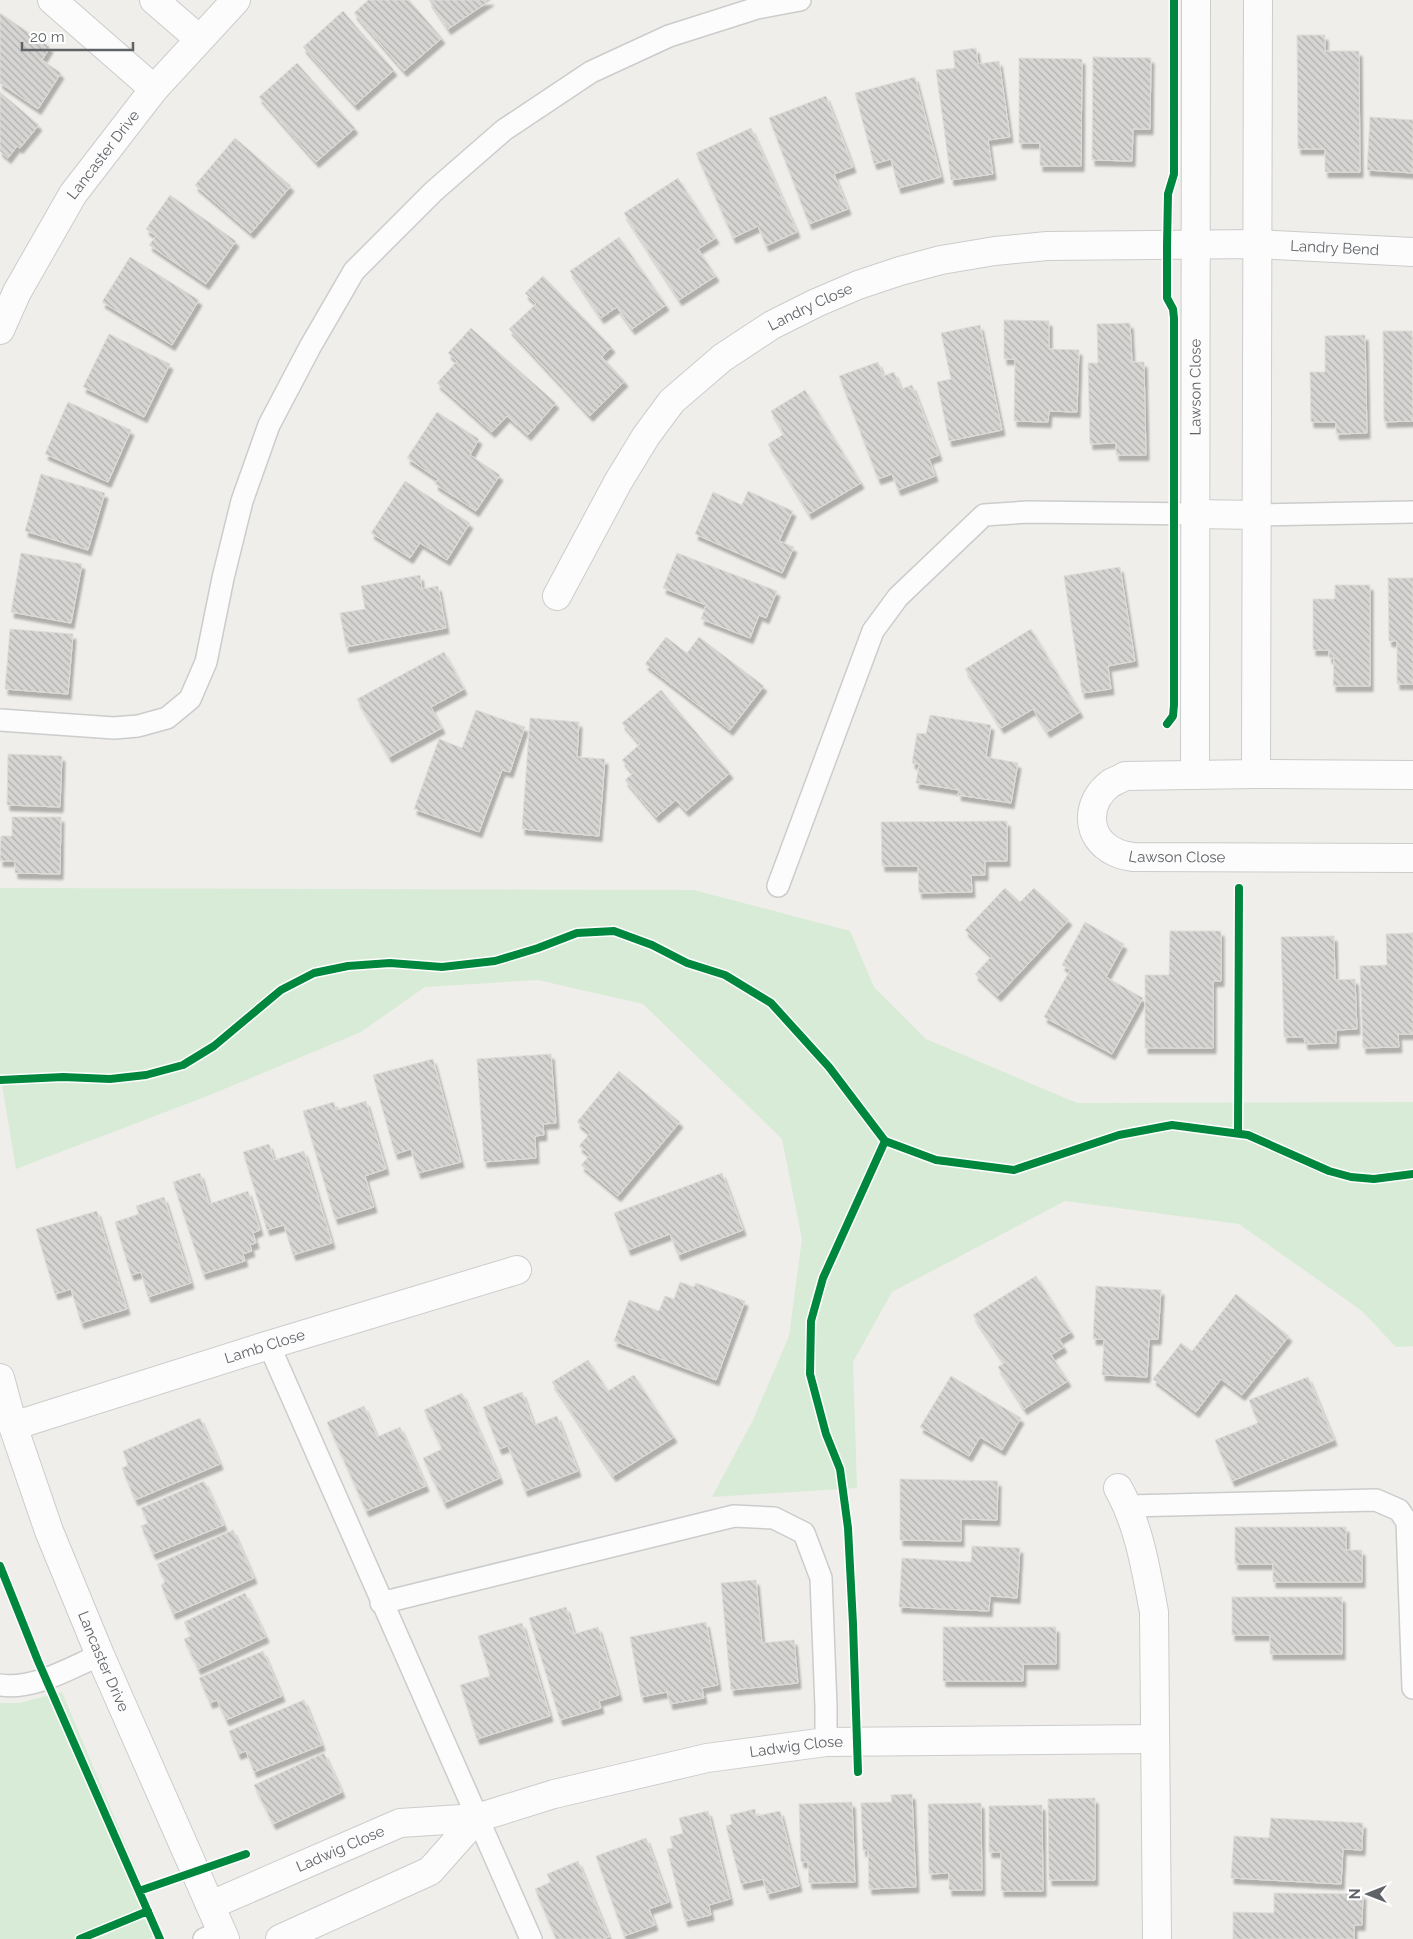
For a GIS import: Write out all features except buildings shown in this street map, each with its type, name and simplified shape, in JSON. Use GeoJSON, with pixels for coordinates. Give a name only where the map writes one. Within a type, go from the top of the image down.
{"type":"FeatureCollection","features":[{"type":"Feature","properties":{"kind":"street"},"geometry":{"type":"LineString","coordinates":[[52,0],[154,89]]}},
{"type":"Feature","properties":{"kind":"street"},"geometry":{"type":"LineString","coordinates":[[154,0],[199,39]]}},
{"type":"Feature","properties":{"kind":"street","name":"Lancaster Drive"},"geometry":{"type":"LineString","coordinates":[[0,330],[17,292],[73,194],[154,89],[236,0]]}},
{"type":"Feature","properties":{"kind":"street","name":"Lawson Close"},"geometry":{"type":"LineString","coordinates":[[1195,775],[1196,0]]}},
{"type":"Feature","properties":{"kind":"street"},"geometry":{"type":"LineString","coordinates":[[1256,774],[1258,0]]}},
{"type":"Feature","properties":{"kind":"street","name":"Landry Bend"},"geometry":{"type":"LineString","coordinates":[[1196,245],[1256,244],[1413,252]]}},
{"type":"Feature","properties":{"kind":"street","name":"Landry Close"},"geometry":{"type":"LineString","coordinates":[[557,596],[618,482],[646,436],[672,401],[722,358],[772,324],[858,285],[941,260],[995,251],[1047,246],[1196,245]]}},
{"type":"Feature","properties":{"kind":"street"},"geometry":{"type":"LineString","coordinates":[[1196,514],[1256,515]]}},
{"type":"Feature","properties":{"kind":"street","name":"Lawson Close"},"geometry":{"type":"LineString","coordinates":[[1413,776],[1256,774],[1125,776],[1111,783],[1100,794],[1092,810],[1091,825],[1100,842],[1115,852],[1134,857],[1413,858]]}},
{"type":"Feature","properties":{"kind":"street","name":"Lamb Close"},"geometry":{"type":"LineString","coordinates":[[13,1426],[269,1345],[517,1270]]}},
{"type":"Feature","properties":{"kind":"street","name":"Lancaster Drive"},"geometry":{"type":"LineString","coordinates":[[0,1378],[13,1426],[49,1532],[100,1655],[211,1905],[217,1936]]}},
{"type":"Feature","properties":{"kind":"street"},"geometry":{"type":"LineString","coordinates":[[1123,1497],[1148,1578],[1154,1612],[1157,1939]]}},
{"type":"Feature","properties":{"kind":"street","name":"Ladwig Close"},"geometry":{"type":"LineString","coordinates":[[211,1905],[400,1823],[477,1818],[554,1794],[660,1768],[732,1754],[826,1742],[1155,1739]]}},
{"type":"Feature","properties":{"kind":"street"},"geometry":{"type":"LineString","coordinates":[[280,1939],[430,1871],[477,1818]]}},
{"type":"Feature","properties":{"kind":"lane"},"geometry":{"type":"LineString","coordinates":[[0,720],[114,728],[138,726],[167,718],[190,699],[206,662],[223,578],[242,501],[269,425],[310,346],[354,271],[434,191],[504,130],[591,72],[669,36],[757,8],[800,0]]}},
{"type":"Feature","properties":{"kind":"lane"},"geometry":{"type":"LineString","coordinates":[[778,886],[873,632],[898,597],[984,515],[1028,512],[1196,514]]}},
{"type":"Feature","properties":{"kind":"lane"},"geometry":{"type":"LineString","coordinates":[[1256,515],[1413,512]]}},
{"type":"Feature","properties":{"kind":"lane"},"geometry":{"type":"LineString","coordinates":[[269,1345],[381,1603],[531,1939]]}},
{"type":"Feature","properties":{"kind":"lane"},"geometry":{"type":"LineString","coordinates":[[1123,1497],[1376,1500],[1399,1510],[1407,1522],[1413,1688]]}},
{"type":"Feature","properties":{"kind":"lane"},"geometry":{"type":"LineString","coordinates":[[381,1603],[734,1516],[774,1518],[804,1533],[821,1578],[826,1742]]}},
{"type":"Feature","properties":{"kind":"lane"},"geometry":{"type":"LineString","coordinates":[[0,1685],[12,1687],[46,1679],[100,1655]]}},
{"type":"Feature","properties":{"kind":"green space"},"geometry":{"type":"Polygon","coordinates":[[[0,888],[694,890],[850,931],[874,987],[926,1039],[1077,1103],[1413,1102],[1413,1346],[1396,1347],[1362,1311],[1239,1224],[1065,1201],[892,1292],[853,1362],[857,1488],[712,1497],[753,1420],[789,1336],[802,1239],[782,1139],[643,1004],[538,980],[425,987],[361,1032],[210,1095],[16,1169],[0,1073],[0,888]]]}},
{"type":"Feature","properties":{"kind":"green space"},"geometry":{"type":"Polygon","coordinates":[[[62,1692],[163,1934],[148,1939],[0,1939],[0,1703],[19,1703],[62,1692]]]}},
{"type":"Feature","properties":{"kind":"cycle path"},"geometry":{"type":"LineString","coordinates":[[1167,724],[1173,716],[1174,705],[1174,318],[1173,309],[1167,298],[1168,194],[1174,174],[1174,0]]}},
{"type":"Feature","properties":{"kind":"cycle path"},"geometry":{"type":"LineString","coordinates":[[1238,1133],[1239,888]]}},
{"type":"Feature","properties":{"kind":"cycle path"},"geometry":{"type":"LineString","coordinates":[[0,1080],[63,1077],[110,1079],[146,1075],[183,1065],[214,1046],[281,990],[314,973],[348,966],[390,963],[442,967],[495,961],[538,948],[577,933],[614,931],[652,945],[687,963],[725,975],[771,1003],[829,1067],[885,1141],[936,1160],[1014,1170],[1119,1135],[1172,1125],[1248,1135],[1329,1171],[1351,1177],[1374,1179],[1413,1174]]}},
{"type":"Feature","properties":{"kind":"cycle path"},"geometry":{"type":"LineString","coordinates":[[858,1772],[848,1528],[840,1469],[826,1434],[810,1374],[811,1321],[823,1278],[885,1141]]}},
{"type":"Feature","properties":{"kind":"cycle path"},"geometry":{"type":"LineString","coordinates":[[0,1566],[38,1661],[160,1939]]}},
{"type":"Feature","properties":{"kind":"cycle path"},"geometry":{"type":"LineString","coordinates":[[139,1891],[246,1854]]}},
{"type":"Feature","properties":{"kind":"cycle path"},"geometry":{"type":"LineString","coordinates":[[80,1939],[148,1911]]}}]}
